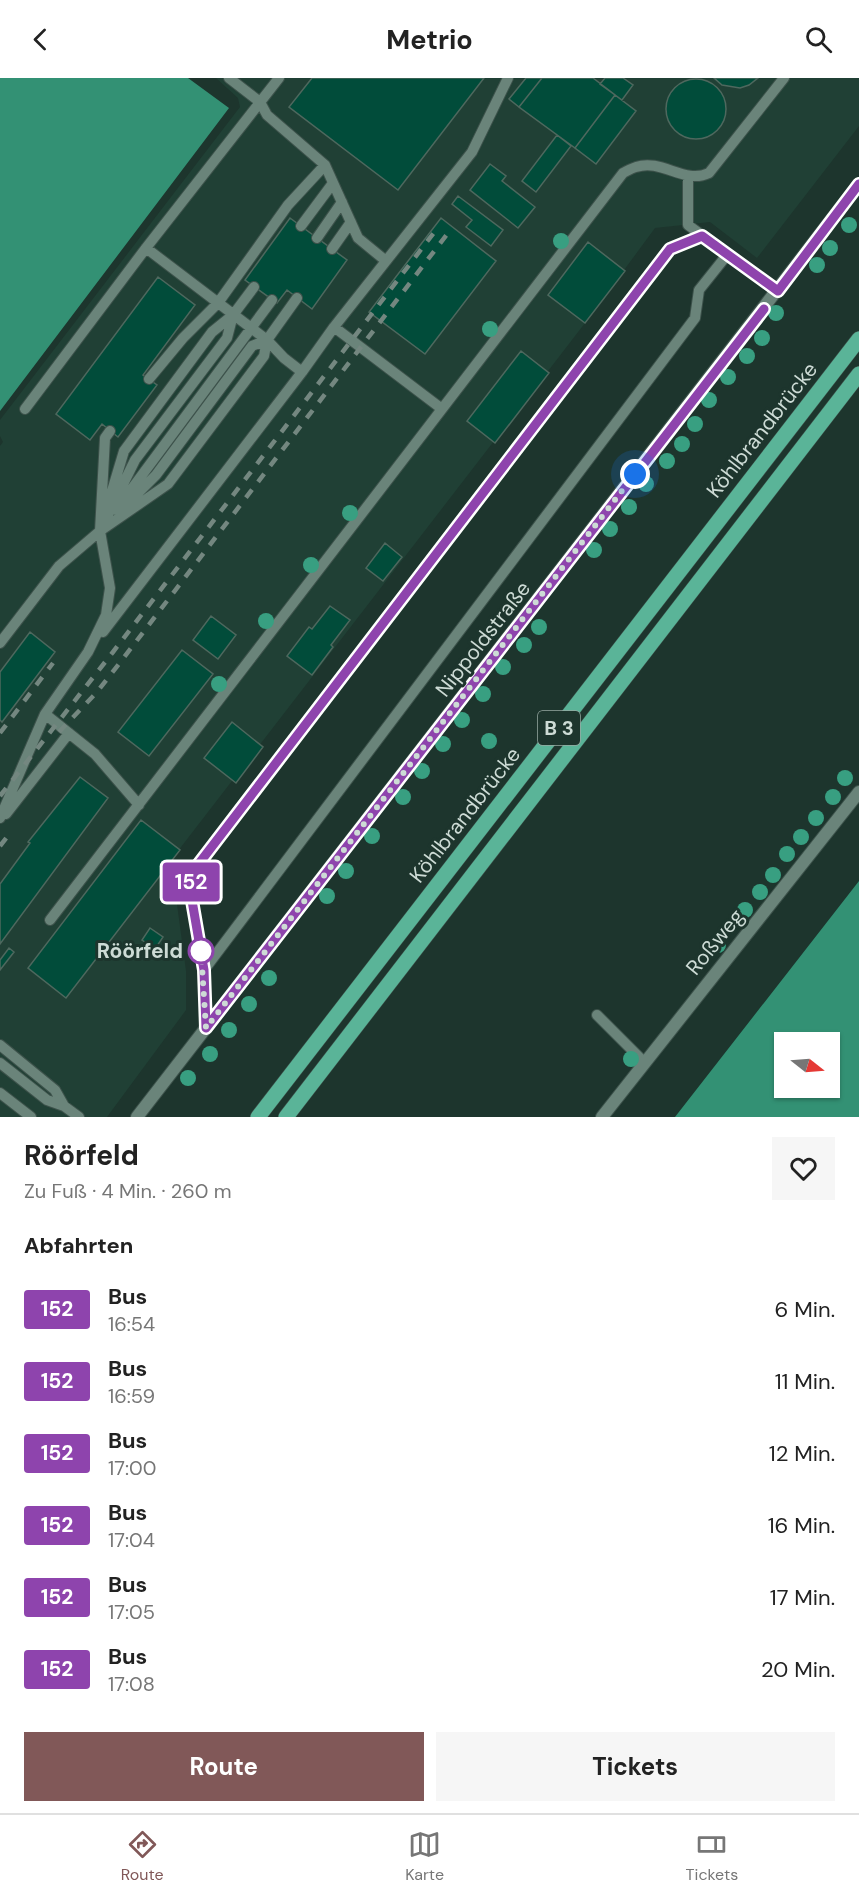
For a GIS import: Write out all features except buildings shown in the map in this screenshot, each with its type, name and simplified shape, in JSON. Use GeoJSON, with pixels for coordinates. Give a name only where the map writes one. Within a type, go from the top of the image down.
{"type":"FeatureCollection","features":[{"type":"Feature","properties":{"kind":"main road","name":"Köhlbrandbrücke"},"geometry":{"type":"LineString","coordinates":[[258,1117],[859,339]]}},
{"type":"Feature","properties":{"kind":"main road","name":"Köhlbrandbrücke"},"geometry":{"type":"LineString","coordinates":[[286,1117],[859,374]]}},
{"type":"Feature","properties":{"kind":"street","name":"Nippoldstraße"},"geometry":{"type":"LineString","coordinates":[[137,1117],[859,184]]}},
{"type":"Feature","properties":{"kind":"street","name":"Roßweg"},"geometry":{"type":"LineString","coordinates":[[602,1117],[859,792]]}},
{"type":"Feature","properties":{"kind":"lane"},"geometry":{"type":"LineString","coordinates":[[230,78],[260,102],[267,115],[325,165],[358,238],[386,261]]}},
{"type":"Feature","properties":{"kind":"lane"},"geometry":{"type":"LineString","coordinates":[[25,409],[146,248],[279,78]]}},
{"type":"Feature","properties":{"kind":"lane"},"geometry":{"type":"LineString","coordinates":[[0,819],[45,714],[88,652],[334,327],[472,152],[508,78]]}},
{"type":"Feature","properties":{"kind":"lane"},"geometry":{"type":"LineString","coordinates":[[50,920],[623,173],[645,165],[670,169],[688,177],[700,177],[709,173],[784,78]]}},
{"type":"Feature","properties":{"kind":"lane"},"geometry":{"type":"LineString","coordinates":[[148,379],[183,338],[218,303],[288,204],[325,165]]}},
{"type":"Feature","properties":{"kind":"lane"},"geometry":{"type":"LineString","coordinates":[[688,177],[688,225],[778,291]]}},
{"type":"Feature","properties":{"kind":"lane"},"geometry":{"type":"LineString","coordinates":[[301,226],[333,183]]}},
{"type":"Feature","properties":{"kind":"lane"},"geometry":{"type":"LineString","coordinates":[[316,238],[342,202]]}},
{"type":"Feature","properties":{"kind":"lane"},"geometry":{"type":"LineString","coordinates":[[332,249],[351,222]]}},
{"type":"Feature","properties":{"kind":"lane"},"geometry":{"type":"LineString","coordinates":[[206,1028],[204,970],[190,889],[194,870],[670,249],[702,236]]}},
{"type":"Feature","properties":{"kind":"lane"},"geometry":{"type":"LineString","coordinates":[[146,248],[252,328],[302,372]]}},
{"type":"Feature","properties":{"kind":"lane"},"geometry":{"type":"LineString","coordinates":[[204,970],[695,318],[699,290],[728,255]]}},
{"type":"Feature","properties":{"kind":"lane"},"geometry":{"type":"LineString","coordinates":[[100,531],[124,452],[212,332],[233,315],[254,287]]}},
{"type":"Feature","properties":{"kind":"lane"},"geometry":{"type":"LineString","coordinates":[[100,531],[168,484],[264,356],[267,340],[297,298]]}},
{"type":"Feature","properties":{"kind":"lane"},"geometry":{"type":"LineString","coordinates":[[100,531],[272,300]]}},
{"type":"Feature","properties":{"kind":"lane"},"geometry":{"type":"LineString","coordinates":[[100,531],[135,460],[227,338],[233,315]]}},
{"type":"Feature","properties":{"kind":"lane"},"geometry":{"type":"LineString","coordinates":[[334,327],[442,409]]}},
{"type":"Feature","properties":{"kind":"lane"},"geometry":{"type":"LineString","coordinates":[[0,643],[59,566],[100,531],[156,475],[252,346],[267,340]]}},
{"type":"Feature","properties":{"kind":"lane"},"geometry":{"type":"LineString","coordinates":[[88,652],[106,615],[110,588],[100,531],[107,434]]}},
{"type":"Feature","properties":{"kind":"lane"},"geometry":{"type":"LineString","coordinates":[[45,714],[95,754],[139,805]]}},
{"type":"Feature","properties":{"kind":"lane"},"geometry":{"type":"LineString","coordinates":[[0,819],[69,733]]}},
{"type":"Feature","properties":{"kind":"lane"},"geometry":{"type":"LineString","coordinates":[[597,1015],[645,1063]]}},
{"type":"Feature","properties":{"kind":"lane"},"geometry":{"type":"LineString","coordinates":[[0,1045],[55,1090],[64,1106]]}},
{"type":"Feature","properties":{"kind":"lane"},"geometry":{"type":"LineString","coordinates":[[0,1063],[47,1100],[64,1106],[79,1117]]}},
{"type":"Feature","properties":{"kind":"lane"},"geometry":{"type":"LineString","coordinates":[[0,1093],[31,1117]]}},
{"type":"Feature","properties":{"kind":"shaded area"},"geometry":{"type":"Polygon","coordinates":[[[0,78],[188,78],[229,108],[0,411],[0,78]]]}},
{"type":"Feature","properties":{"kind":"shaded area"},"geometry":{"type":"Polygon","coordinates":[[[216,78],[859,78],[859,126],[757,258],[710,222],[655,228],[585,323],[171,860],[186,971],[186,1010],[107,1117],[0,1117],[0,446],[3,442],[0,436],[0,420],[240,107],[238,98],[216,78]]]}},
{"type":"Feature","properties":{"kind":"shaded area"},"geometry":{"type":"Polygon","coordinates":[[[859,881],[859,1117],[675,1117],[859,881]]]}},
{"type":"Feature","properties":{"kind":"railway"},"geometry":{"type":"LineString","coordinates":[[0,796],[439,226]]}},
{"type":"Feature","properties":{"kind":"railway"},"geometry":{"type":"LineString","coordinates":[[59,732],[97,692],[122,660],[448,233]]}},
{"type":"Feature","properties":{"kind":"railway"},"geometry":{"type":"LineString","coordinates":[[0,733],[53,663]]}},
{"type":"Feature","properties":{"kind":"railway"},"geometry":{"type":"LineString","coordinates":[[0,846],[11,832]]}},
{"type":"Feature","properties":{"kind":"bus line","name":"152"},"geometry":{"type":"LineString","coordinates":[[764,309],[206,1028],[204,970],[190,889],[194,870],[670,249],[702,236],[778,291],[859,184]]}},
{"type":"Feature","properties":{"kind":"place","name":"Röörfeld"},"geometry":{"type":"Point","coordinates":[201,951]}},
{"type":"Feature","properties":{"kind":"route"},"geometry":{"type":"LineString","coordinates":[[201,951],[206,1028],[635,474]]}}]}
